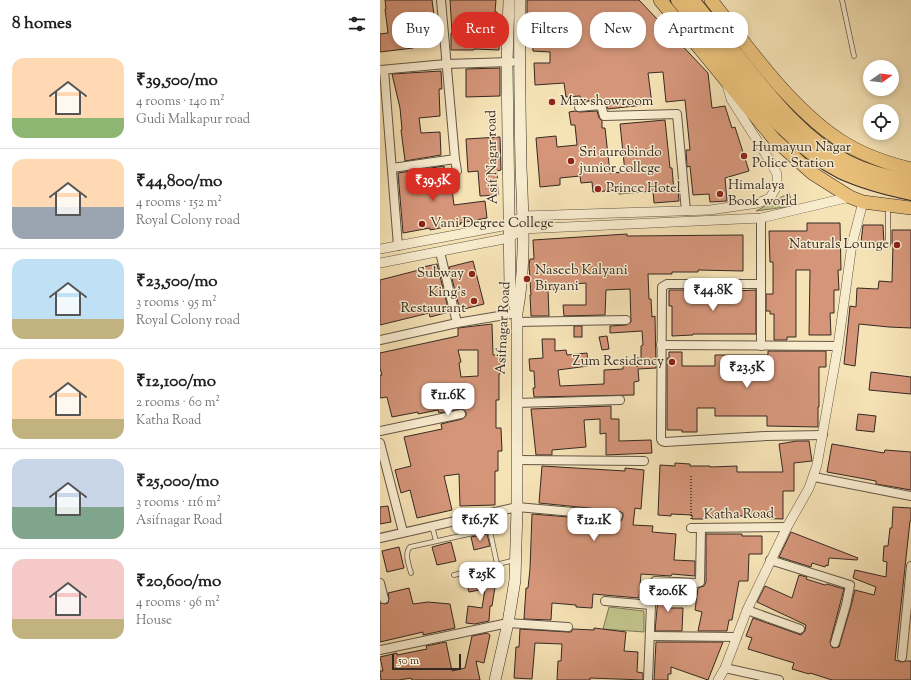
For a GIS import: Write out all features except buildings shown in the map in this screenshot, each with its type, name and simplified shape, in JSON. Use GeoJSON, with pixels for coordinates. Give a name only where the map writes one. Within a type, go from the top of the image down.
{"type":"FeatureCollection","features":[{"type":"Feature","properties":{"kind":"highway"},"geometry":{"type":"LineString","coordinates":[[660,0],[774,139],[812,173],[850,197],[863,202],[911,208]]}},
{"type":"Feature","properties":{"kind":"highway"},"geometry":{"type":"LineString","coordinates":[[678,0],[766,110],[798,143],[820,159],[841,171],[864,181],[911,193]]}},
{"type":"Feature","properties":{"kind":"highway"},"geometry":{"type":"LineString","coordinates":[[692,0],[775,102],[806,134],[846,162],[890,178],[911,181]]}},
{"type":"Feature","properties":{"kind":"highway"},"geometry":{"type":"LineString","coordinates":[[711,0],[766,70],[804,111],[838,139],[859,151],[889,164],[911,170]]}},
{"type":"Feature","properties":{"kind":"main road","name":"Asif Nagar road"},"geometry":{"type":"LineString","coordinates":[[509,0],[513,62],[508,225],[510,289],[517,317]]}},
{"type":"Feature","properties":{"kind":"main road","name":"Asifnagar Road"},"geometry":{"type":"LineString","coordinates":[[496,680],[515,580],[517,507],[517,317],[521,290],[523,216],[513,62],[520,0]]}},
{"type":"Feature","properties":{"kind":"street"},"geometry":{"type":"LineString","coordinates":[[441,0],[457,171]]}},
{"type":"Feature","properties":{"kind":"street"},"geometry":{"type":"LineString","coordinates":[[398,246],[382,70],[446,64],[513,62]]}},
{"type":"Feature","properties":{"kind":"street"},"geometry":{"type":"LineString","coordinates":[[380,249],[508,225],[523,216],[710,210],[758,203],[770,198],[778,186],[777,174],[732,99],[725,80]]}},
{"type":"Feature","properties":{"kind":"street"},"geometry":{"type":"LineString","coordinates":[[579,107],[601,105],[604,116],[677,114],[686,211]]}},
{"type":"Feature","properties":{"kind":"street"},"geometry":{"type":"LineString","coordinates":[[392,168],[455,159]]}},
{"type":"Feature","properties":{"kind":"street"},"geometry":{"type":"LineString","coordinates":[[380,263],[509,238],[522,230],[762,218],[850,197]]}},
{"type":"Feature","properties":{"kind":"street"},"geometry":{"type":"LineString","coordinates":[[718,680],[725,668],[747,610],[770,560],[814,477],[823,435],[838,346],[852,244],[863,202]]}},
{"type":"Feature","properties":{"kind":"street"},"geometry":{"type":"LineString","coordinates":[[761,346],[762,218]]}},
{"type":"Feature","properties":{"kind":"street"},"geometry":{"type":"LineString","coordinates":[[440,252],[457,323]]}},
{"type":"Feature","properties":{"kind":"street"},"geometry":{"type":"LineString","coordinates":[[761,284],[664,285],[662,287],[660,439],[662,441],[823,435]]}},
{"type":"Feature","properties":{"kind":"street"},"geometry":{"type":"LineString","coordinates":[[380,340],[457,323],[517,317],[626,320]]}},
{"type":"Feature","properties":{"kind":"street"},"geometry":{"type":"LineString","coordinates":[[661,345],[838,346]]}},
{"type":"Feature","properties":{"kind":"street"},"geometry":{"type":"LineString","coordinates":[[516,403],[620,400]]}},
{"type":"Feature","properties":{"kind":"street"},"geometry":{"type":"LineString","coordinates":[[380,431],[461,414]]}},
{"type":"Feature","properties":{"kind":"street"},"geometry":{"type":"LineString","coordinates":[[380,442],[403,532]]}},
{"type":"Feature","properties":{"kind":"street"},"geometry":{"type":"LineString","coordinates":[[517,460],[644,460]]}},
{"type":"Feature","properties":{"kind":"street"},"geometry":{"type":"LineString","coordinates":[[814,477],[911,496]]}},
{"type":"Feature","properties":{"kind":"street"},"geometry":{"type":"LineString","coordinates":[[380,538],[517,507],[618,516]]}},
{"type":"Feature","properties":{"kind":"street","name":"Katha Road"},"geometry":{"type":"LineString","coordinates":[[691,528],[787,527]]}},
{"type":"Feature","properties":{"kind":"street"},"geometry":{"type":"LineString","coordinates":[[648,680],[653,585],[655,581],[700,582],[701,528]]}},
{"type":"Feature","properties":{"kind":"street"},"geometry":{"type":"LineString","coordinates":[[770,560],[850,585],[835,643]]}},
{"type":"Feature","properties":{"kind":"street"},"geometry":{"type":"LineString","coordinates":[[902,657],[911,566]]}},
{"type":"Feature","properties":{"kind":"street"},"geometry":{"type":"LineString","coordinates":[[380,583],[384,599]]}},
{"type":"Feature","properties":{"kind":"street"},"geometry":{"type":"LineString","coordinates":[[605,601],[651,605]]}},
{"type":"Feature","properties":{"kind":"street"},"geometry":{"type":"LineString","coordinates":[[747,610],[800,629]]}},
{"type":"Feature","properties":{"kind":"street"},"geometry":{"type":"LineString","coordinates":[[380,650],[508,623],[568,627]]}},
{"type":"Feature","properties":{"kind":"street"},"geometry":{"type":"LineString","coordinates":[[650,636],[737,637]]}},
{"type":"Feature","properties":{"kind":"street"},"geometry":{"type":"LineString","coordinates":[[725,668],[779,680]]}},
{"type":"Feature","properties":{"kind":"lane"},"geometry":{"type":"LineString","coordinates":[[842,0],[854,56]]}},
{"type":"Feature","properties":{"kind":"lane"},"geometry":{"type":"LineString","coordinates":[[888,205],[888,245]]}},
{"type":"Feature","properties":{"kind":"lane"},"geometry":{"type":"LineString","coordinates":[[432,526],[436,541]]}},
{"type":"Feature","properties":{"kind":"lane"},"geometry":{"type":"LineString","coordinates":[[411,573],[407,555],[408,549],[436,541],[488,530],[497,564]]}},
{"type":"Feature","properties":{"kind":"lane"},"geometry":{"type":"LineString","coordinates":[[454,575],[515,560]]}},
{"type":"Feature","properties":{"kind":"path"},"geometry":{"type":"LineString","coordinates":[[691,475],[691,528]]}},
{"type":"Feature","properties":{"kind":"green space"},"geometry":{"type":"Polygon","coordinates":[[[789,193],[793,206],[756,211],[789,193]]]}},
{"type":"Feature","properties":{"kind":"green space"},"geometry":{"type":"Polygon","coordinates":[[[609,607],[644,611],[644,632],[603,629],[609,607]]]}},
{"type":"Feature","properties":{"kind":"place","name":"Max showroom"},"geometry":{"type":"Point","coordinates":[552,102]}},
{"type":"Feature","properties":{"kind":"place","name":"Humayun Nagar Police Station"},"geometry":{"type":"Point","coordinates":[744,156]}},
{"type":"Feature","properties":{"kind":"place","name":"Sri aurobindo junior college"},"geometry":{"type":"Point","coordinates":[571,161]}},
{"type":"Feature","properties":{"kind":"place","name":"Prince Hotel"},"geometry":{"type":"Point","coordinates":[598,189]}},
{"type":"Feature","properties":{"kind":"place","name":"Himalaya Book world"},"geometry":{"type":"Point","coordinates":[720,194]}},
{"type":"Feature","properties":{"kind":"place","name":"Vani Degree College"},"geometry":{"type":"Point","coordinates":[422,224]}},
{"type":"Feature","properties":{"kind":"place","name":"Naturals Lounge"},"geometry":{"type":"Point","coordinates":[897,245]}},
{"type":"Feature","properties":{"kind":"place","name":"Subway"},"geometry":{"type":"Point","coordinates":[472,274]}},
{"type":"Feature","properties":{"kind":"place","name":"Naseeb Kalyani Biryani"},"geometry":{"type":"Point","coordinates":[527,279]}},
{"type":"Feature","properties":{"kind":"place","name":"King’s Restaurant"},"geometry":{"type":"Point","coordinates":[474,301]}},
{"type":"Feature","properties":{"kind":"place","name":"Zum Residency"},"geometry":{"type":"Point","coordinates":[672,362]}}]}
